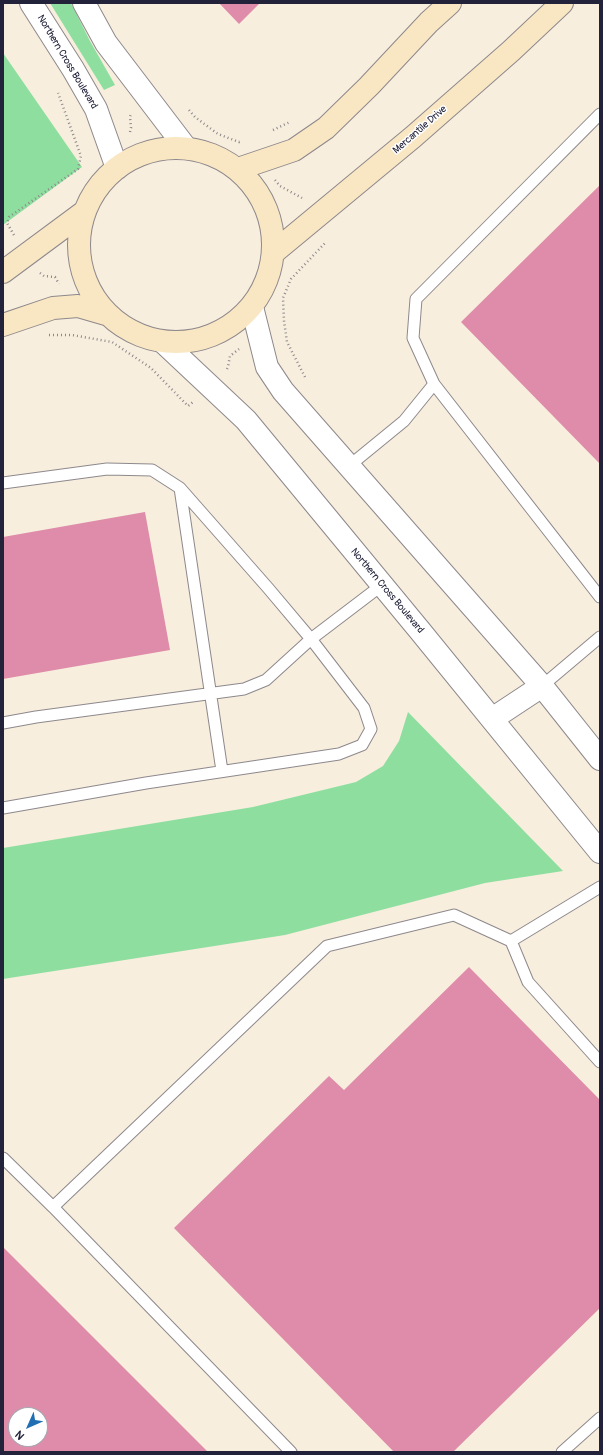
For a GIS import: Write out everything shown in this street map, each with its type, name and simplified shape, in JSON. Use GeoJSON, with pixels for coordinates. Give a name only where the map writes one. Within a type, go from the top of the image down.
{"type":"FeatureCollection","features":[{"type":"Feature","properties":{"kind":"main road"},"geometry":{"type":"LineString","coordinates":[[238,170],[294,150],[326,128],[369,86],[429,22],[450,3]]}},
{"type":"Feature","properties":{"kind":"main road","name":"Mercantile Drive"},"geometry":{"type":"LineString","coordinates":[[273,253],[413,137],[511,51],[562,3]]}},
{"type":"Feature","properties":{"kind":"main road"},"geometry":{"type":"LineString","coordinates":[[168,148],[186,148],[205,152],[222,159],[238,170],[251,183],[262,198],[269,215],[273,234],[273,253],[270,272],[263,290],[252,307],[238,321],[221,332],[202,339],[182,342],[163,342],[143,337],[125,328],[109,315],[97,302],[88,285],[82,268],[79,249],[80,231],[84,212],[92,196],[103,180],[117,168],[132,158],[150,151],[168,148]]}},
{"type":"Feature","properties":{"kind":"main road"},"geometry":{"type":"LineString","coordinates":[[3,272],[84,212]]}},
{"type":"Feature","properties":{"kind":"main road"},"geometry":{"type":"LineString","coordinates":[[3,324],[53,308],[78,306],[109,315]]}},
{"type":"Feature","properties":{"kind":"street","name":"Northern Cross Boulevard"},"geometry":{"type":"LineString","coordinates":[[32,3],[96,109],[117,168]]}},
{"type":"Feature","properties":{"kind":"street"},"geometry":{"type":"LineString","coordinates":[[84,3],[106,43],[186,148]]}},
{"type":"Feature","properties":{"kind":"street"},"geometry":{"type":"LineString","coordinates":[[252,307],[266,367],[283,391],[542,686],[600,759]]}},
{"type":"Feature","properties":{"kind":"street","name":"Northern Cross Boulevard"},"geometry":{"type":"LineString","coordinates":[[163,342],[246,420],[600,852]]}},
{"type":"Feature","properties":{"kind":"street"},"geometry":{"type":"LineString","coordinates":[[492,719],[542,686]]}},
{"type":"Feature","properties":{"kind":"lane"},"geometry":{"type":"LineString","coordinates":[[600,114],[416,299],[413,338],[434,384],[600,597]]}},
{"type":"Feature","properties":{"kind":"lane"},"geometry":{"type":"LineString","coordinates":[[349,466],[404,421],[434,384]]}},
{"type":"Feature","properties":{"kind":"lane"},"geometry":{"type":"LineString","coordinates":[[3,483],[107,469],[152,470],[180,488],[311,639],[364,708],[371,729],[362,745],[339,754],[222,771],[3,808]]}},
{"type":"Feature","properties":{"kind":"lane"},"geometry":{"type":"LineString","coordinates":[[180,488],[222,771]]}},
{"type":"Feature","properties":{"kind":"lane"},"geometry":{"type":"LineString","coordinates":[[3,723],[36,717],[244,689],[266,680],[311,639],[382,585]]}},
{"type":"Feature","properties":{"kind":"lane"},"geometry":{"type":"LineString","coordinates":[[542,686],[600,637]]}},
{"type":"Feature","properties":{"kind":"lane"},"geometry":{"type":"LineString","coordinates":[[511,941],[600,887]]}},
{"type":"Feature","properties":{"kind":"lane"},"geometry":{"type":"LineString","coordinates":[[53,1207],[327,946],[454,915],[511,941],[528,982],[600,1062]]}},
{"type":"Feature","properties":{"kind":"lane"},"geometry":{"type":"LineString","coordinates":[[3,1158],[53,1207],[291,1452]]}},
{"type":"Feature","properties":{"kind":"lane"},"geometry":{"type":"LineString","coordinates":[[562,1452],[600,1418]]}},
{"type":"Feature","properties":{"kind":"path"},"geometry":{"type":"LineString","coordinates":[[15,238],[7,223],[9,217],[78,170],[81,156],[55,87]]}},
{"type":"Feature","properties":{"kind":"path"},"geometry":{"type":"LineString","coordinates":[[186,106],[194,117],[218,134],[239,142],[245,140]]}},
{"type":"Feature","properties":{"kind":"path"},"geometry":{"type":"LineString","coordinates":[[129,134],[131,128],[130,117],[133,109]]}},
{"type":"Feature","properties":{"kind":"path"},"geometry":{"type":"LineString","coordinates":[[269,133],[293,120]]}},
{"type":"Feature","properties":{"kind":"path"},"geometry":{"type":"LineString","coordinates":[[274,178],[280,186],[304,199]]}},
{"type":"Feature","properties":{"kind":"path"},"geometry":{"type":"LineString","coordinates":[[308,382],[303,376],[287,342],[283,298],[291,279],[326,241]]}},
{"type":"Feature","properties":{"kind":"path"},"geometry":{"type":"LineString","coordinates":[[37,271],[44,276],[55,277],[60,285]]}},
{"type":"Feature","properties":{"kind":"path"},"geometry":{"type":"LineString","coordinates":[[46,336],[72,335],[112,342],[151,368],[188,406]]}},
{"type":"Feature","properties":{"kind":"path"},"geometry":{"type":"LineString","coordinates":[[226,371],[230,356],[241,348]]}},
{"type":"Feature","properties":{"kind":"green space"},"geometry":{"type":"Polygon","coordinates":[[[50,3],[71,3],[90,41],[115,85],[104,90],[50,3]]]}},
{"type":"Feature","properties":{"kind":"green space"},"geometry":{"type":"Polygon","coordinates":[[[3,53],[82,167],[3,225],[3,53]]]}},
{"type":"Feature","properties":{"kind":"green space"},"geometry":{"type":"Polygon","coordinates":[[[408,712],[563,871],[485,883],[285,935],[3,979],[3,848],[253,807],[356,782],[383,766],[399,741],[408,712]]]}},
{"type":"Feature","properties":{"kind":"building"},"geometry":{"type":"Polygon","coordinates":[[[219,3],[260,3],[239,24],[219,3]]]}},
{"type":"Feature","properties":{"kind":"building"},"geometry":{"type":"Polygon","coordinates":[[[600,185],[600,464],[461,322],[600,185]]]}},
{"type":"Feature","properties":{"kind":"building"},"geometry":{"type":"Polygon","coordinates":[[[145,512],[170,650],[3,679],[3,537],[145,512]]]}},
{"type":"Feature","properties":{"kind":"building"},"geometry":{"type":"Polygon","coordinates":[[[469,967],[600,1100],[600,1308],[453,1452],[394,1452],[174,1228],[329,1076],[344,1090],[469,967]]]}},
{"type":"Feature","properties":{"kind":"building"},"geometry":{"type":"Polygon","coordinates":[[[3,1247],[208,1452],[3,1452],[3,1247]]]}}]}
